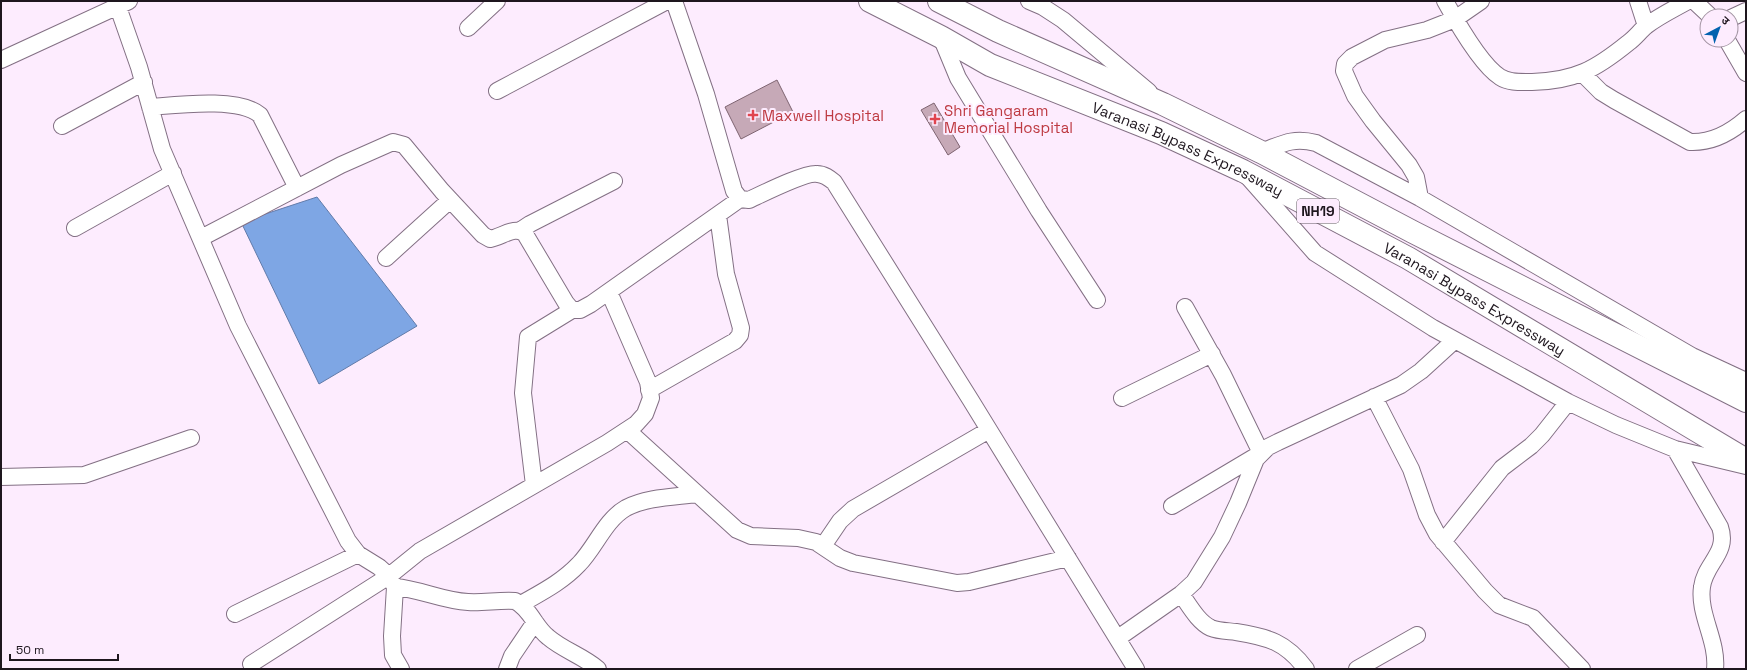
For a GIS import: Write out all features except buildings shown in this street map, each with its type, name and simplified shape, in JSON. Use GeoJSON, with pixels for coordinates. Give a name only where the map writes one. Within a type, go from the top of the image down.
{"type":"FeatureCollection","features":[{"type":"Feature","properties":{"kind":"highway","name":"Varanasi Bypass Expressway"},"geometry":{"type":"LineString","coordinates":[[870,1],[941,37],[990,65],[1161,133],[1243,171],[1408,258],[1746,460]]}},
{"type":"Feature","properties":{"kind":"highway","name":"Varanasi Bypass Expressway"},"geometry":{"type":"LineString","coordinates":[[939,1],[998,31],[1163,104],[1261,152],[1413,232],[1746,401]]}},
{"type":"Feature","properties":{"kind":"street"},"geometry":{"type":"LineString","coordinates":[[468,28],[498,1]]}},
{"type":"Feature","properties":{"kind":"street"},"geometry":{"type":"LineString","coordinates":[[497,91],[667,1]]}},
{"type":"Feature","properties":{"kind":"street"},"geometry":{"type":"LineString","coordinates":[[674,1],[706,94],[734,191],[740,199]]}},
{"type":"Feature","properties":{"kind":"street"},"geometry":{"type":"LineString","coordinates":[[1030,1],[1064,20],[1163,104]]}},
{"type":"Feature","properties":{"kind":"street"},"geometry":{"type":"LineString","coordinates":[[1445,1],[1455,19],[1488,67],[1500,78],[1511,82],[1552,81],[1567,79],[1582,73],[1602,62],[1629,42],[1646,26],[1688,1]]}},
{"type":"Feature","properties":{"kind":"street"},"geometry":{"type":"LineString","coordinates":[[1420,198],[1416,177],[1409,165],[1372,121],[1356,96],[1344,71],[1345,64],[1352,57],[1385,40],[1427,30],[1455,19],[1481,1]]}},
{"type":"Feature","properties":{"kind":"street"},"geometry":{"type":"LineString","coordinates":[[1638,1],[1646,26]]}},
{"type":"Feature","properties":{"kind":"street"},"geometry":{"type":"LineString","coordinates":[[1694,1],[1701,8]]}},
{"type":"Feature","properties":{"kind":"street"},"geometry":{"type":"LineString","coordinates":[[1,60],[124,4],[162,149],[238,326],[348,541],[358,554],[379,567],[392,582],[448,599],[468,602],[508,600],[521,604],[548,638],[598,669]]}},
{"type":"Feature","properties":{"kind":"street"},"geometry":{"type":"LineString","coordinates":[[941,37],[958,78],[1039,211],[1097,300]]}},
{"type":"Feature","properties":{"kind":"street"},"geometry":{"type":"LineString","coordinates":[[1731,48],[1746,74]]}},
{"type":"Feature","properties":{"kind":"street"},"geometry":{"type":"LineString","coordinates":[[1582,73],[1601,92],[1690,142],[1714,140],[1738,126],[1746,119]]}},
{"type":"Feature","properties":{"kind":"street"},"geometry":{"type":"LineString","coordinates":[[62,126],[144,82]]}},
{"type":"Feature","properties":{"kind":"street"},"geometry":{"type":"LineString","coordinates":[[150,107],[204,103],[244,107],[254,110],[260,115],[297,188]]}},
{"type":"Feature","properties":{"kind":"street"},"geometry":{"type":"LineString","coordinates":[[1261,152],[1288,142],[1303,140],[1316,144],[1420,198],[1666,342],[1746,381]]}},
{"type":"Feature","properties":{"kind":"street"},"geometry":{"type":"LineString","coordinates":[[201,238],[340,165],[393,142],[404,145],[450,200],[483,235],[490,239],[515,230],[521,230],[614,181]]}},
{"type":"Feature","properties":{"kind":"street"},"geometry":{"type":"LineString","coordinates":[[1243,171],[1315,253],[1433,328],[1568,402],[1616,424],[1675,449],[1746,466]]}},
{"type":"Feature","properties":{"kind":"street"},"geometry":{"type":"LineString","coordinates":[[75,228],[173,173]]}},
{"type":"Feature","properties":{"kind":"street"},"geometry":{"type":"LineString","coordinates":[[534,485],[523,393],[528,337],[572,310],[580,310],[610,292],[740,199],[750,200],[816,173],[826,176],[834,182],[1136,669]]}},
{"type":"Feature","properties":{"kind":"street"},"geometry":{"type":"LineString","coordinates":[[386,258],[450,200]]}},
{"type":"Feature","properties":{"kind":"street"},"geometry":{"type":"LineString","coordinates":[[649,390],[718,352],[735,341],[740,335],[741,328],[726,274],[718,215]]}},
{"type":"Feature","properties":{"kind":"street"},"geometry":{"type":"LineString","coordinates":[[521,230],[525,234],[572,310]]}},
{"type":"Feature","properties":{"kind":"street"},"geometry":{"type":"LineString","coordinates":[[251,664],[392,582],[420,551],[607,443],[636,424],[645,414],[651,398],[648,382],[610,292]]}},
{"type":"Feature","properties":{"kind":"street"},"geometry":{"type":"LineString","coordinates":[[1185,307],[1212,354],[1261,453]]}},
{"type":"Feature","properties":{"kind":"street"},"geometry":{"type":"LineString","coordinates":[[1172,506],[1278,442],[1401,385],[1421,371],[1454,340]]}},
{"type":"Feature","properties":{"kind":"street"},"geometry":{"type":"LineString","coordinates":[[1122,398],[1212,354]]}},
{"type":"Feature","properties":{"kind":"street"},"geometry":{"type":"LineString","coordinates":[[1374,397],[1411,469],[1427,515],[1443,542],[1499,605],[1534,618],[1582,669]]}},
{"type":"Feature","properties":{"kind":"street"},"geometry":{"type":"LineString","coordinates":[[1443,542],[1502,468],[1531,446],[1542,435],[1568,402]]}},
{"type":"Feature","properties":{"kind":"street"},"geometry":{"type":"LineString","coordinates":[[627,430],[737,530],[751,536],[798,538],[816,542],[840,558],[853,563],[957,583],[969,582],[1068,558]]}},
{"type":"Feature","properties":{"kind":"street"},"geometry":{"type":"LineString","coordinates":[[823,546],[840,521],[853,509],[989,430]]}},
{"type":"Feature","properties":{"kind":"street"},"geometry":{"type":"LineString","coordinates":[[1,477],[84,475],[192,438]]}},
{"type":"Feature","properties":{"kind":"street"},"geometry":{"type":"LineString","coordinates":[[1675,449],[1720,527],[1723,537],[1722,545],[1703,578],[1701,588],[1702,601],[1714,651],[1715,669]]}},
{"type":"Feature","properties":{"kind":"street"},"geometry":{"type":"LineString","coordinates":[[1118,638],[1181,594],[1194,582],[1222,538],[1256,459],[1261,453]]}},
{"type":"Feature","properties":{"kind":"street"},"geometry":{"type":"LineString","coordinates":[[521,604],[556,584],[580,564],[617,516],[625,509],[650,500],[697,494]]}},
{"type":"Feature","properties":{"kind":"street"},"geometry":{"type":"LineString","coordinates":[[235,614],[358,554]]}},
{"type":"Feature","properties":{"kind":"street"},"geometry":{"type":"LineString","coordinates":[[392,582],[393,655],[401,669]]}},
{"type":"Feature","properties":{"kind":"street"},"geometry":{"type":"LineString","coordinates":[[1181,594],[1204,624],[1212,629],[1243,633],[1267,639],[1282,645],[1297,656],[1306,669]]}},
{"type":"Feature","properties":{"kind":"street"},"geometry":{"type":"LineString","coordinates":[[507,669],[512,656],[535,622]]}},
{"type":"Feature","properties":{"kind":"street"},"geometry":{"type":"LineString","coordinates":[[1357,669],[1417,635]]}},
{"type":"Feature","properties":{"kind":"water"},"geometry":{"type":"Polygon","coordinates":[[[317,197],[417,326],[319,384],[241,222],[317,197]]]}},
{"type":"Feature","properties":{"kind":"place","name":"Maxwell Hospital"},"geometry":{"type":"Point","coordinates":[753,115]}},
{"type":"Feature","properties":{"kind":"place","name":"Shri Gangaram Memorial Hospital"},"geometry":{"type":"Point","coordinates":[935,119]}}]}
